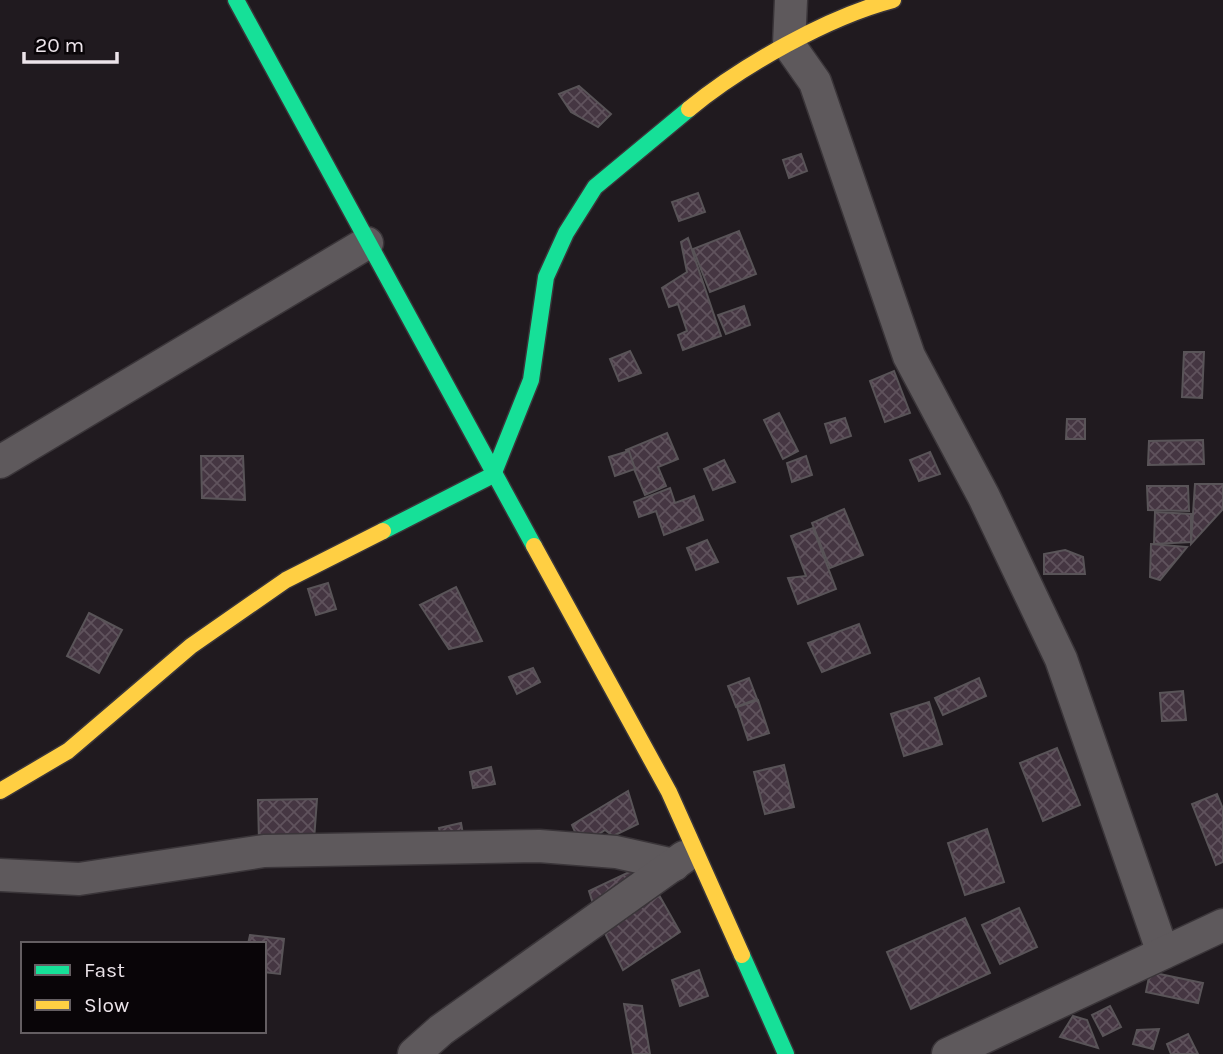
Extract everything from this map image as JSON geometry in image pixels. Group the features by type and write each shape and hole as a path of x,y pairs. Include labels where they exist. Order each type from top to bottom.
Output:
{"street":[{"path":"236,0 669,792 684,858 786,1054"},
{"path":"791,0 789,45 815,82 909,356 984,497 1061,659 1163,953"},
{"path":"0,791 68,751 191,646 286,580 494,475 531,380 546,277 566,233 595,187 725,79 870,6 893,0"},
{"path":"0,462 367,243"},
{"path":"0,875 79,879 264,851 539,846 684,858"},
{"path":"414,1054 441,1030 684,858"},
{"path":"948,1054 1223,925"}],"building":[{"path":"579,86 611,114 598,127 571,112 559,94"},
{"path":"801,154 807,171 789,178 783,160"},
{"path":"698,193 705,212 679,221 672,202"},
{"path":"739,231 756,274 710,292 693,249"},
{"path":"688,238 721,336 683,350 678,335 687,331 678,304 669,307 662,288 687,272 681,242"},
{"path":"744,306 750,325 726,334 718,315"},
{"path":"630,351 641,373 619,381 610,359"},
{"path":"1184,352 1204,352 1202,398 1182,397"},
{"path":"894,371 910,413 885,422 870,381"},
{"path":"779,413 798,451 783,459 764,420"},
{"path":"845,418 851,436 831,443 825,424"},
{"path":"1067,419 1085,419 1085,439 1066,439"},
{"path":"667,433 678,459 658,467 666,486 645,495 626,450"},
{"path":"1203,440 1204,464 1148,465 1149,441"},
{"path":"629,451 635,469 615,476 609,457"},
{"path":"930,452 940,474 919,481 910,460"},
{"path":"201,456 243,456 245,500 202,498"},
{"path":"806,456 812,475 792,482 787,463"},
{"path":"724,460 735,482 713,490 704,469"},
{"path":"1195,484 1223,484 1223,509 1191,544"},
{"path":"1147,486 1188,486 1189,511 1148,510"},
{"path":"670,488 675,503 694,496 703,520 664,535 656,511 639,517 634,502"},
{"path":"844,509 863,555 830,568 812,523"},
{"path":"1155,512 1191,514 1191,542 1154,544"},
{"path":"813,528 836,589 798,604 788,578 806,576 791,536"},
{"path":"707,540 718,562 696,570 687,548"},
{"path":"1151,544 1187,547 1160,580 1150,577"},
{"path":"1065,550 1083,557 1085,574 1044,574 1044,554"},
{"path":"328,583 336,609 316,615 308,589"},
{"path":"456,587 482,641 449,649 420,605"},
{"path":"89,613 122,630 99,673 67,656"},
{"path":"859,624 870,653 822,672 808,643"},
{"path":"533,668 540,682 517,694 509,677"},
{"path":"749,678 757,699 736,707 728,686"},
{"path":"979,678 986,696 943,715 935,698"},
{"path":"1183,691 1186,720 1162,721 1160,693"},
{"path":"758,700 769,733 748,740 737,707"},
{"path":"929,702 942,744 904,756 891,714"},
{"path":"1057,748 1080,805 1043,821 1020,763"},
{"path":"784,765 794,807 765,814 754,772"},
{"path":"491,767 495,784 473,788 470,772"},
{"path":"628,791 638,824 613,836 605,830 581,846 572,825"},
{"path":"1217,794 1223,809 1223,862 1216,865 1192,804"},
{"path":"317,799 314,840 259,842 258,800"},
{"path":"461,823 464,840 443,844 439,828"},
{"path":"987,829 1004,882 965,895 948,843"},
{"path":"640,867 598,919 589,891"},
{"path":"651,881 680,932 623,970 598,919"},
{"path":"1019,908 1037,947 1000,964 982,925"},
{"path":"965,918 990,973 911,1009 887,952"},
{"path":"250,935 284,939 280,974 266,972 266,942 248,942"},
{"path":"699,970 708,996 680,1006 672,980"},
{"path":"1150,972 1203,983 1198,1003 1146,992"},
{"path":"624,1004 642,1006 650,1054 633,1054"},
{"path":"1110,1006 1121,1027 1103,1036 1092,1015"},
{"path":"1073,1016 1087,1020 1098,1048 1060,1037"},
{"path":"1159,1029 1153,1049 1133,1044 1137,1030"},
{"path":"1188,1034 1198,1054 1171,1054 1167,1044"}],"traffic: fast":[{"path":"236,0 534,546"},
{"path":"383,531 493,475 531,380 546,277 566,233 595,187 689,109"},
{"path":"742,955 786,1054"}],"traffic: slow":[{"path":"689,109 734,76 786,45 841,18 893,0"},
{"path":"0,791 68,751 191,646 286,580 383,531"},
{"path":"534,546 669,792 742,955"}]}
